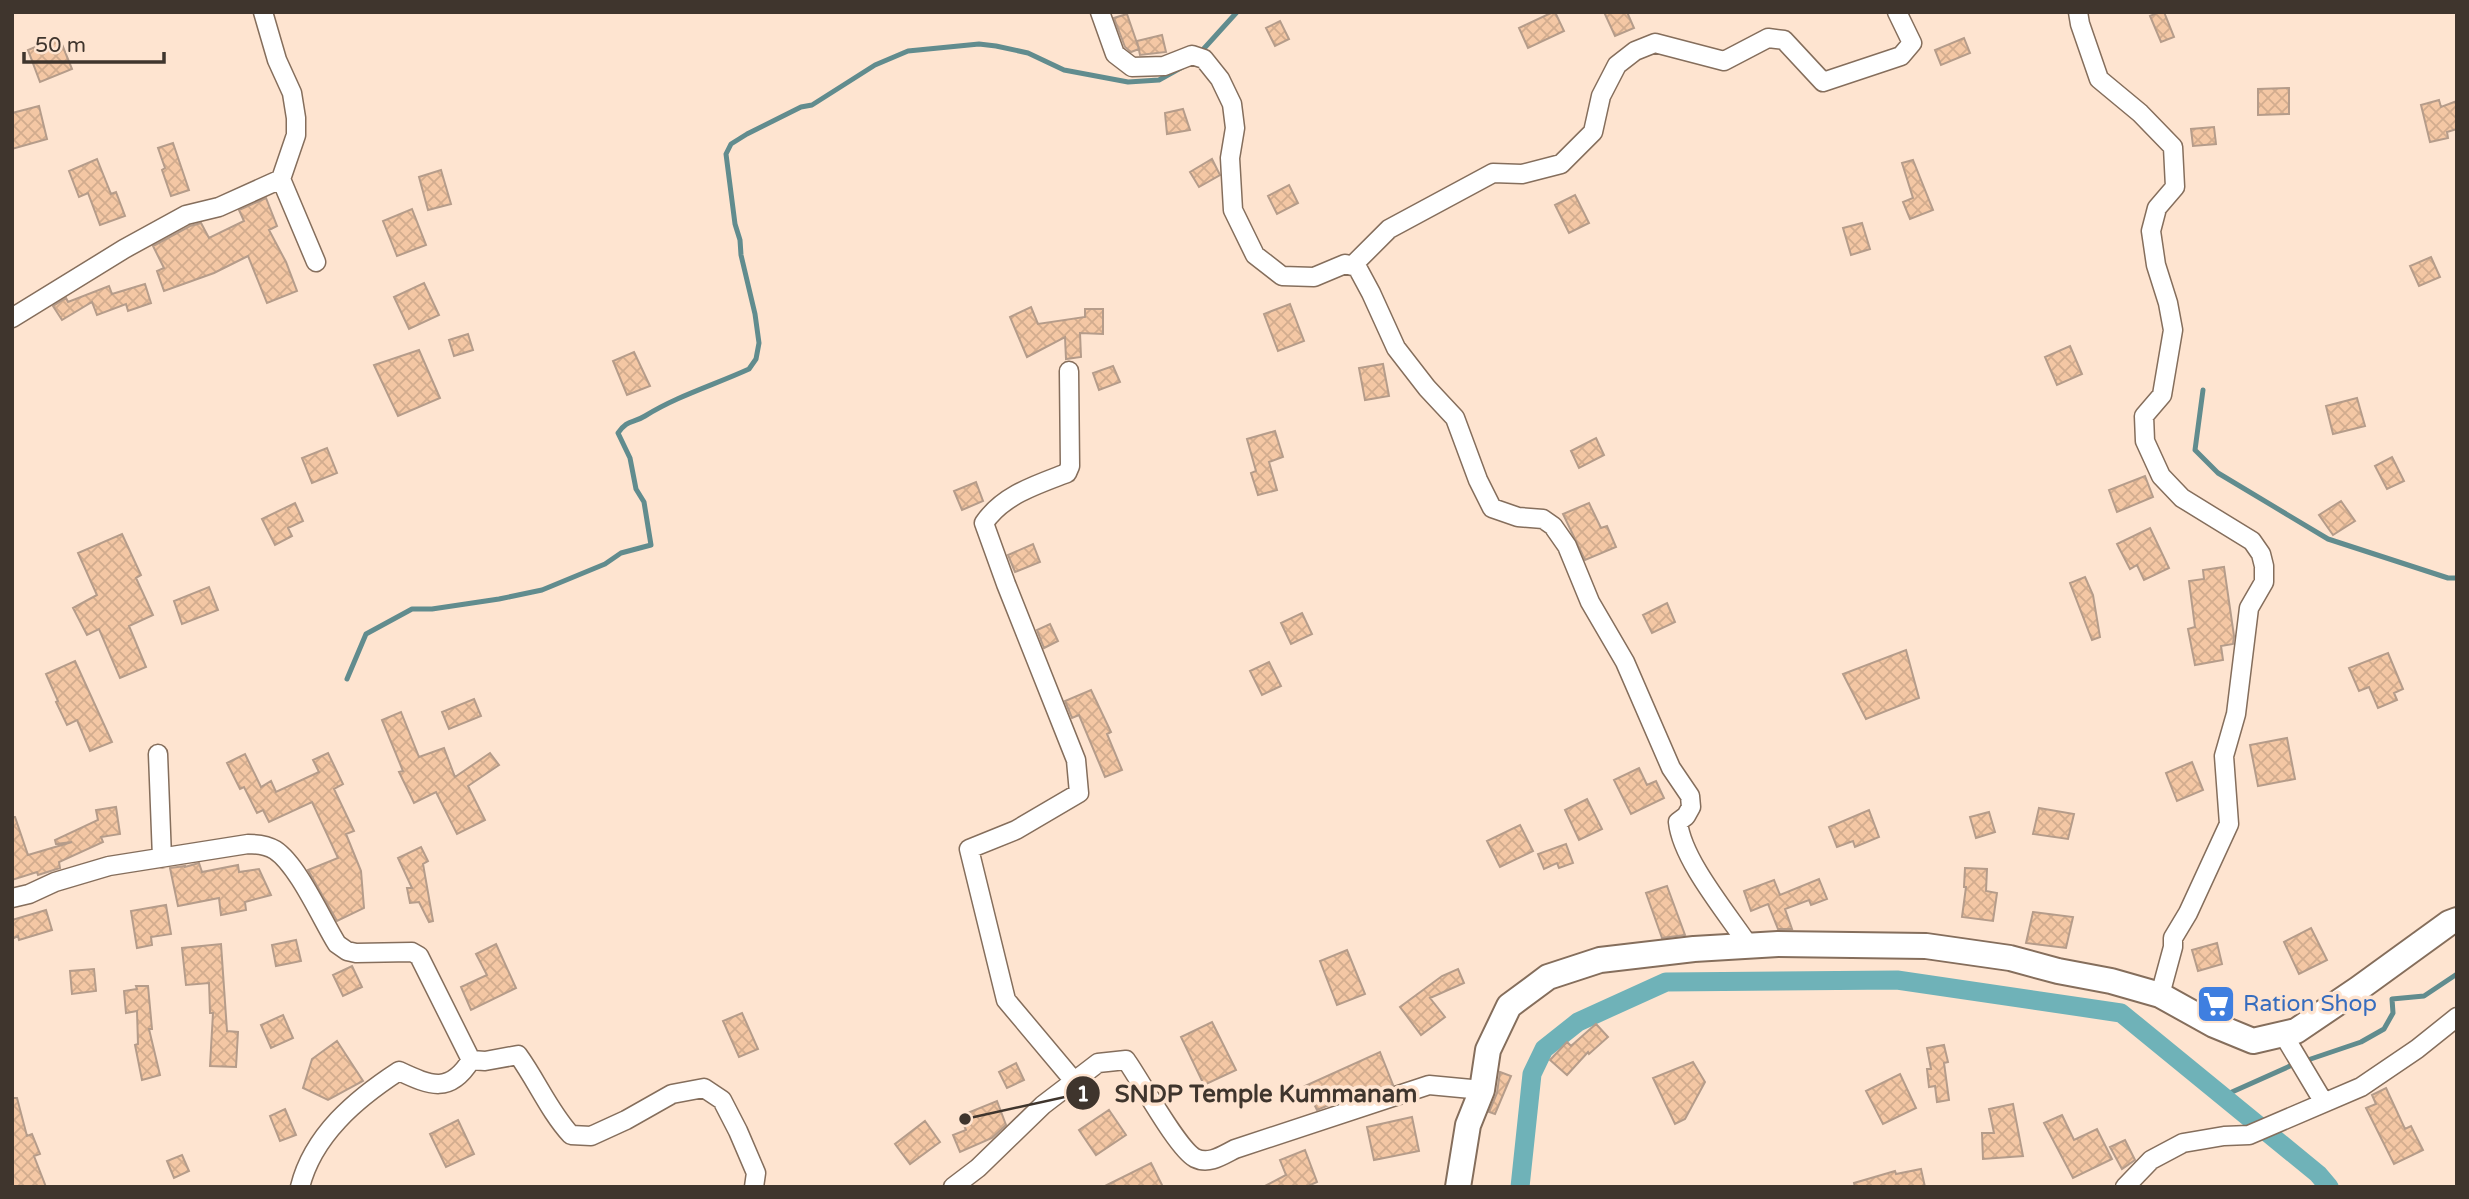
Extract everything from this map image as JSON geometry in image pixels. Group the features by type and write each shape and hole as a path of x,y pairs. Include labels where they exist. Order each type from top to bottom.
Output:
{"main road":[{"path":"1458,1187 1468,1125 1482,1090 1488,1050 1509,1006 1548,977 1601,960 1694,949 1749,946 1926,946 2010,958 2058,971 2112,981 2160,995 2214,1025 2253,1041 2296,1031 2457,920"}],"street":[{"path":"263,12 277,60 292,93 296,118 296,135 281,180 316,262"},
{"path":"1100,12 1115,54 1132,67 1164,66 1198,57 1220,79 1232,104 1235,128 1230,158 1233,210 1255,255 1282,276 1314,277 1345,264 1357,267 1396,348 1455,418 1478,480 1492,508 1518,517 1543,519 1553,526 1567,545 1590,602 1625,662 1671,768 1690,796 1691,807 1686,816 1678,822 1679,836 1705,883 1749,946"},
{"path":"1352,266 1389,229 1493,173 1522,174 1561,164 1593,132 1601,96 1617,65 1635,51 1656,43 1724,61 1768,38 1784,40 1822,82 1901,56 1912,43 1897,12"},
{"path":"2078,12 2099,79 2140,113 2173,147 2175,187 2157,208 2151,231 2156,265 2173,330 2162,395 2144,416 2145,442 2161,476 2175,491 2224,526 2252,541 2261,554 2264,566 2264,582 2249,608 2236,714 2224,756 2229,824 2188,913 2172,938 2173,947 2160,995"},
{"path":"12,318 124,249 186,215 219,207 281,180"},
{"path":"1069,371 1070,466 1066,472 1017,493 992,512 985,523 1006,584 1076,760 1079,793 1016,830 969,849 1006,1000 1074,1081"},
{"path":"158,754 162,858"},
{"path":"12,898 109,866 248,844 263,845 274,849 291,866 337,944 356,953 412,952 419,956 471,1060"},
{"path":"2125,1187 2151,1160 2183,1143 2249,1135 2323,1101 2361,1087 2417,1049 2457,1017"},
{"path":"2283,1034 2323,1101"},
{"path":"471,1060 518,1055 532,1074 557,1120 570,1135 591,1136 672,1094 704,1088 722,1100 738,1131 756,1173 754,1187"},
{"path":"300,1187 303,1173 330,1127 368,1091 399,1071 425,1084 450,1083 461,1077 471,1060"},
{"path":"953,1187 978,1168 1043,1105 1098,1063 1126,1060 1173,1134 1195,1158 1214,1161 1235,1149 1429,1085 1482,1090"}],"building":[{"path":"1553,12 1564,31 1528,48 1519,28"},
{"path":"1604,12 1627,12 1634,28 1615,36"},
{"path":"2164,12 2174,37 2161,42 2150,16"},
{"path":"1127,14 1139,49 1131,52 1125,47 1114,18"},
{"path":"1280,21 1289,39 1275,46 1266,28"},
{"path":"1162,35 1166,52 1140,55 1137,41"},
{"path":"59,37 72,69 40,82 28,50"},
{"path":"1964,38 1970,53 1941,65 1935,50"},
{"path":"2289,88 2289,114 2258,115 2258,89"},
{"path":"2439,100 2441,107 2457,101 2457,129 2447,132 2448,138 2430,142 2421,105"},
{"path":"39,106 47,139 12,149 12,113"},
{"path":"1183,109 1190,130 1167,134 1165,113"},
{"path":"2214,127 2216,144 2193,146 2191,129"},
{"path":"173,143 189,190 171,196 158,148"},
{"path":"97,159 111,194 116,192 125,216 100,225 88,193 79,197 69,171"},
{"path":"1212,159 1220,175 1199,187 1190,172"},
{"path":"1913,160 1933,210 1910,219 1903,202 1913,198 1902,163"},
{"path":"441,170 451,204 428,210 419,177"},
{"path":"1289,185 1298,203 1277,214 1268,196"},
{"path":"1575,195 1589,223 1569,233 1555,205"},
{"path":"266,198 277,226 269,230 286,262 297,291 267,303 248,256 214,273 164,291 157,271 164,268 153,246 201,223 209,238 244,221 239,210"},
{"path":"412,209 426,245 397,256 383,221"},
{"path":"1862,223 1870,249 1851,255 1843,228"},
{"path":"2431,257 2440,277 2419,286 2410,266"},
{"path":"424,283 439,315 409,329 394,297"},
{"path":"145,284 151,303 128,311 126,304 97,315 92,302 62,320 53,306 66,298 68,302 109,286 112,294"},
{"path":"1290,304 1304,341 1278,351 1264,314"},
{"path":"1031,307 1038,324 1085,317 1085,309 1103,309 1103,334 1080,333 1081,357 1066,359 1065,337 1027,357 1010,317"},
{"path":"468,334 473,350 454,356 449,340"},
{"path":"2070,346 2082,374 2057,385 2045,357"},
{"path":"419,350 440,398 398,416 374,365"},
{"path":"634,352 650,386 627,395 613,361"},
{"path":"1383,364 1389,396 1365,400 1359,368"},
{"path":"1113,366 1120,382 1099,390 1093,373"},
{"path":"2357,398 2365,426 2333,434 2326,406"},
{"path":"1275,431 1283,457 1269,462 1277,490 1258,495 1251,473 1256,471 1247,439"},
{"path":"1596,438 1604,455 1579,468 1571,451"},
{"path":"327,448 337,473 312,483 302,458"},
{"path":"2392,457 2404,481 2387,489 2375,466"},
{"path":"2145,476 2153,497 2117,512 2109,490"},
{"path":"976,482 983,501 962,510 954,491"},
{"path":"2341,501 2355,521 2333,535 2319,515"},
{"path":"295,503 303,521 288,528 292,536 275,545 262,519"},
{"path":"1589,503 1601,528 1607,526 1616,547 1585,560 1563,514"},
{"path":"2150,528 2169,568 2144,580 2137,565 2130,569 2117,544"},
{"path":"122,534 141,575 136,578 153,615 129,626 146,667 120,678 99,629 87,635 73,608 97,595 78,553"},
{"path":"1033,544 1040,562 1015,572 1008,555"},
{"path":"2224,567 2233,644 2221,646 2223,660 2195,665 2188,629 2195,627 2189,581 2204,579 2203,570"},
{"path":"2085,577 2093,595 2100,637 2092,640 2070,583"},
{"path":"209,587 218,610 182,624 174,601"},
{"path":"1667,603 1675,622 1652,633 1643,615"},
{"path":"1302,613 1312,634 1291,644 1281,623"},
{"path":"1050,624 1058,641 1044,648 1037,630"},
{"path":"1906,650 1919,698 1866,719 1843,674"},
{"path":"2388,653 2403,689 2394,693 2397,700 2378,708 2369,687 2359,691 2349,668"},
{"path":"75,661 112,742 90,751 77,720 67,725 46,674"},
{"path":"1269,662 1281,686 1262,695 1250,671"},
{"path":"1091,690 1111,732 1107,734 1122,770 1105,777 1079,715 1072,718 1065,701"},
{"path":"474,699 481,716 449,729 442,712"},
{"path":"401,712 419,757 444,748 455,777 490,753 499,765 468,786 485,820 457,834 436,792 414,803 399,772 403,771 382,720"},
{"path":"2287,738 2295,779 2258,786 2250,745"},
{"path":"328,753 343,784 334,789 354,831 346,834 361,871 364,908 337,921 308,870 338,858 312,802 269,822 263,810 257,813 244,787 240,789 227,763 245,754 261,787 271,781 276,792 319,772 313,760"},
{"path":"2192,762 2203,790 2177,801 2166,773"},
{"path":"1639,768 1647,785 1656,781 1664,798 1631,814 1614,780"},
{"path":"1587,799 1602,829 1579,840 1565,810"},
{"path":"116,807 120,834 101,837 103,842 59,862 60,868 12,880 12,817 15,817 28,855 72,842 56,844 55,840 98,820 96,810"},
{"path":"2039,808 2074,814 2068,839 2033,834"},
{"path":"1869,810 1879,837 1855,847 1853,841 1837,847 1829,827"},
{"path":"1989,812 1995,832 1976,838 1970,817"},
{"path":"1520,825 1533,851 1500,867 1487,841"},
{"path":"1566,844 1573,863 1559,868 1557,863 1544,869 1538,854"},
{"path":"421,847 428,861 423,864 433,921 429,922 419,902 410,903 407,888 412,888 398,858"},
{"path":"199,863 202,872 238,865 239,872 259,869 271,895 245,902 246,910 221,915 219,898 178,906 170,868"},
{"path":"1965,868 1987,869 1986,891 1997,893 1993,921 1962,917 1966,887"},
{"path":"1819,879 1827,899 1811,905 1809,900 1785,909 1792,929 1778,929 1768,904 1751,911 1744,891 1774,880 1780,895"},
{"path":"1667,886 1685,935 1662,938 1646,893"},
{"path":"166,905 171,934 151,937 152,945 137,948 131,911"},
{"path":"46,910 52,930 19,940 18,936 12,939 12,920"},
{"path":"2033,912 2073,917 2066,948 2026,943"},
{"path":"2311,928 2327,960 2299,974 2284,942"},
{"path":"296,940 301,961 276,966 272,945"},
{"path":"2217,943 2222,964 2198,971 2192,950"},
{"path":"221,944 227,1031 238,1032 236,1067 210,1066 213,1013 210,1013 209,983 186,985 182,948"},
{"path":"496,944 516,988 471,1010 461,987 487,975 476,954"},
{"path":"1347,950 1365,994 1337,1005 1320,961"},
{"path":"352,966 362,987 343,996 333,975"},
{"path":"94,969 96,991 72,994 70,971"},
{"path":"1458,969 1464,983 1430,998 1445,1017 1421,1035 1400,1007 1442,976"},
{"path":"136,986 148,986 152,1029 149,1029 160,1075 142,1080 135,1045 138,1044 137,1011 126,1013 124,991 137,989"},
{"path":"742,1013 758,1049 739,1057 723,1021"},
{"path":"283,1015 293,1038 271,1048 261,1025"},
{"path":"1212,1022 1236,1070 1204,1085 1181,1037"},
{"path":"1596,1024 1608,1037 1589,1054 1588,1052 1567,1075 1550,1060 1567,1042 1571,1046"},
{"path":"337,1041 363,1081 328,1100 303,1088 312,1059"},
{"path":"1944,1045 1948,1062 1944,1063 1949,1100 1937,1102 1935,1086 1929,1087 1927,1069 1931,1069 1927,1048"},
{"path":"1380,1052 1393,1085 1372,1092 1370,1088 1317,1110 1305,1086"},
{"path":"1693,1062 1705,1082 1685,1119 1675,1124 1653,1078"},
{"path":"1016,1063 1024,1080 1007,1088 999,1072"},
{"path":"1500,1072 1511,1076 1495,1114 1489,1112 1497,1093"},
{"path":"1900,1074 1916,1108 1883,1124 1866,1091"},
{"path":"2386,1088 2405,1129 2411,1126 2423,1150 2394,1164 2366,1108 2376,1104 2372,1095"},
{"path":"12,1098 17,1098 27,1136 32,1134 40,1154 34,1156 46,1187 12,1187"},
{"path":"997,1101 1006,1125 992,1138 960,1152 953,1135 966,1130 960,1116"},
{"path":"2013,1104 2023,1156 1983,1159 1982,1133 1994,1133 1989,1109"},
{"path":"285,1109 296,1135 280,1141 270,1116"},
{"path":"1109,1110 1126,1135 1096,1155 1079,1130"},
{"path":"2062,1115 2074,1140 2097,1129 2112,1159 2073,1178 2044,1123"},
{"path":"1412,1117 1419,1151 1374,1160 1367,1127"},
{"path":"458,1120 474,1154 446,1167 430,1134"},
{"path":"925,1121 940,1142 910,1164 895,1144"},
{"path":"2125,1140 2135,1160 2122,1169 2110,1147"},
{"path":"1305,1150 1317,1182 1306,1187 1263,1187 1286,1175 1280,1160"},
{"path":"182,1155 189,1171 174,1178 167,1161"},
{"path":"1151,1163 1163,1187 1103,1187"},
{"path":"1921,1169 1925,1187 1855,1187 1854,1183 1895,1171 1896,1174"}],"waterway":[{"path":"1199,54 1237,12"},
{"path":"347,679 366,634 412,609 432,609 542,590 605,564 621,553 651,545 644,502 636,489 630,458 618,433 628,424 670,402 749,369 756,359 759,343 755,314 735,224 726,154 731,144 801,107 812,105 875,65 908,51 979,44 996,46 1028,53 1064,70 1128,82 1159,80 1186,65"},
{"path":"2203,390 2195,450 2218,473 2328,539 2448,578 2457,578"},
{"path":"2223,1096 2290,1066 2361,1042 2384,1029 2393,1013 2392,999 2424,996 2457,974"},
{"path":"1520,1187 1532,1074 1544,1049 1578,1022 1666,982 1897,980 2121,1013 2318,1174 2329,1187"}],"place":[{"name":"Ration Shop","path":"2216,1004"},
{"name":"SNDP Temple Kummanam","path":"965,1119"}]}
